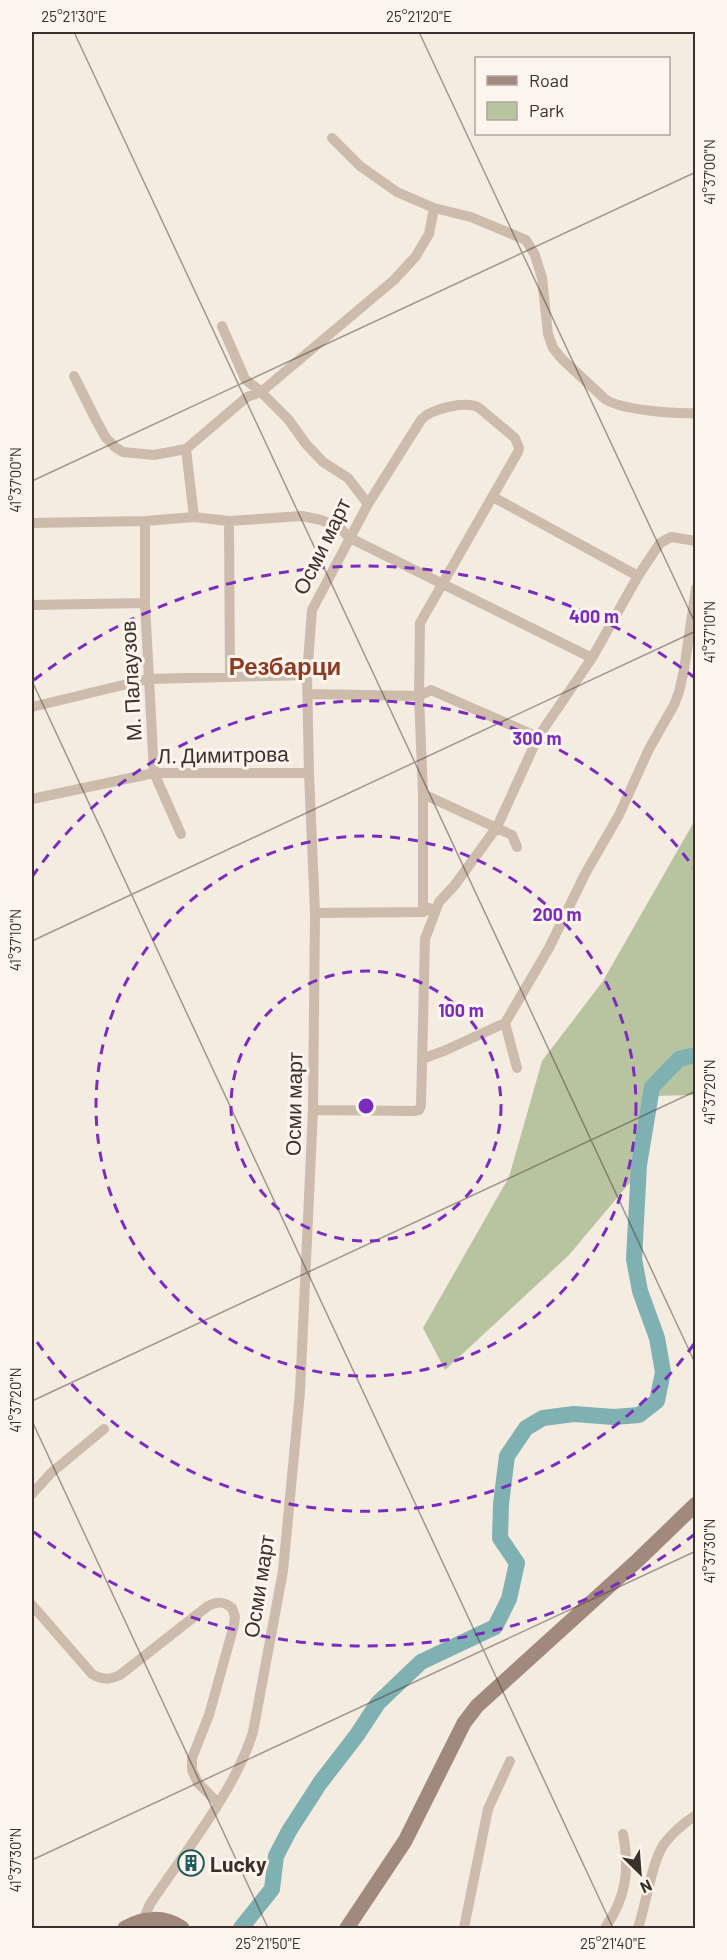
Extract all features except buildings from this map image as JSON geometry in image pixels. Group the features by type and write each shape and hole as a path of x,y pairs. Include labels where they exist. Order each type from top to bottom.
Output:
{"street":[{"path":"332,138 360,166 397,192 434,208 471,217 516,235 530,244 542,278 548,334 553,348 610,403 624,407 696,413"},
{"path":"74,376 106,438 115,447 123,452 154,456 186,449 248,397 261,392 394,280 416,256 429,234 434,208"},
{"name":"Осми март","path":"143,1920 150,1904 218,1803 241,1764 253,1732 283,1571 300,1392 314,1110 315,913 307,675 312,610 368,504 348,478 323,462 306,444 288,419 245,379 222,326"},
{"path":"368,504 424,416 438,410 466,404 478,407 518,443 519,452 420,623 423,912"},
{"path":"186,449 194,517"},
{"path":"493,497 638,576"},
{"path":"32,523 145,521 194,517 229,521 302,516 321,520 339,528 350,538 441,585 591,658"},
{"name":"М. Палаузов","path":"145,521 145,603 154,773 181,834"},
{"path":"229,521 230,677"},
{"path":"315,913 423,912 439,902 467,869 497,827 538,737 591,658 638,576 660,543 671,537 696,541"},
{"path":"422,1059 506,1023 549,948 585,874 619,815 649,749 674,705 684,670 696,588"},
{"path":"32,605 145,603"},
{"path":"32,706 148,679 307,675"},
{"path":"308,694 419,696 431,690 538,737"},
{"name":"Л. Димитрова","path":"32,799 154,773 309,773"},
{"path":"423,794 512,835 517,847"},
{"path":"314,1110 419,1110 421,1106 425,939 439,902"},
{"path":"506,1023 517,1068"},
{"path":"32,1494 51,1473 104,1429"},
{"path":"347,1929 405,1842 464,1723 477,1706 638,1560 696,1504"},
{"path":"32,1605 92,1674 99,1679 120,1675 208,1606 222,1602 232,1608 235,1617 234,1625 209,1715 192,1758 192,1770 198,1783 218,1803"},
{"path":"464,1929 488,1809 510,1761"},
{"path":"638,1929 657,1857 664,1844 674,1833 696,1815"},
{"path":"605,1929 612,1919 626,1881 628,1856 623,1834"},
{"path":"126,1929 143,1920 170,1922 182,1929"}],"green space":[{"path":"695,820 695,1095 650,1096 632,1180 569,1255 445,1370 423,1328 509,1177 542,1061 603,981"}],"waterway":[{"path":"241,1928 272,1889 276,1856 289,1831 320,1783 378,1703 421,1662 495,1627 509,1599 517,1563 500,1538 501,1504 507,1456 526,1428 543,1418 574,1414 614,1417 639,1415 657,1401 663,1372 657,1338 640,1291 634,1259 639,1165 652,1087 679,1059 696,1055"}],"place":[{"name":"Lucky","path":"191,1863"}],"district":[{"name":"Резбарци","path":"285,665"}]}
